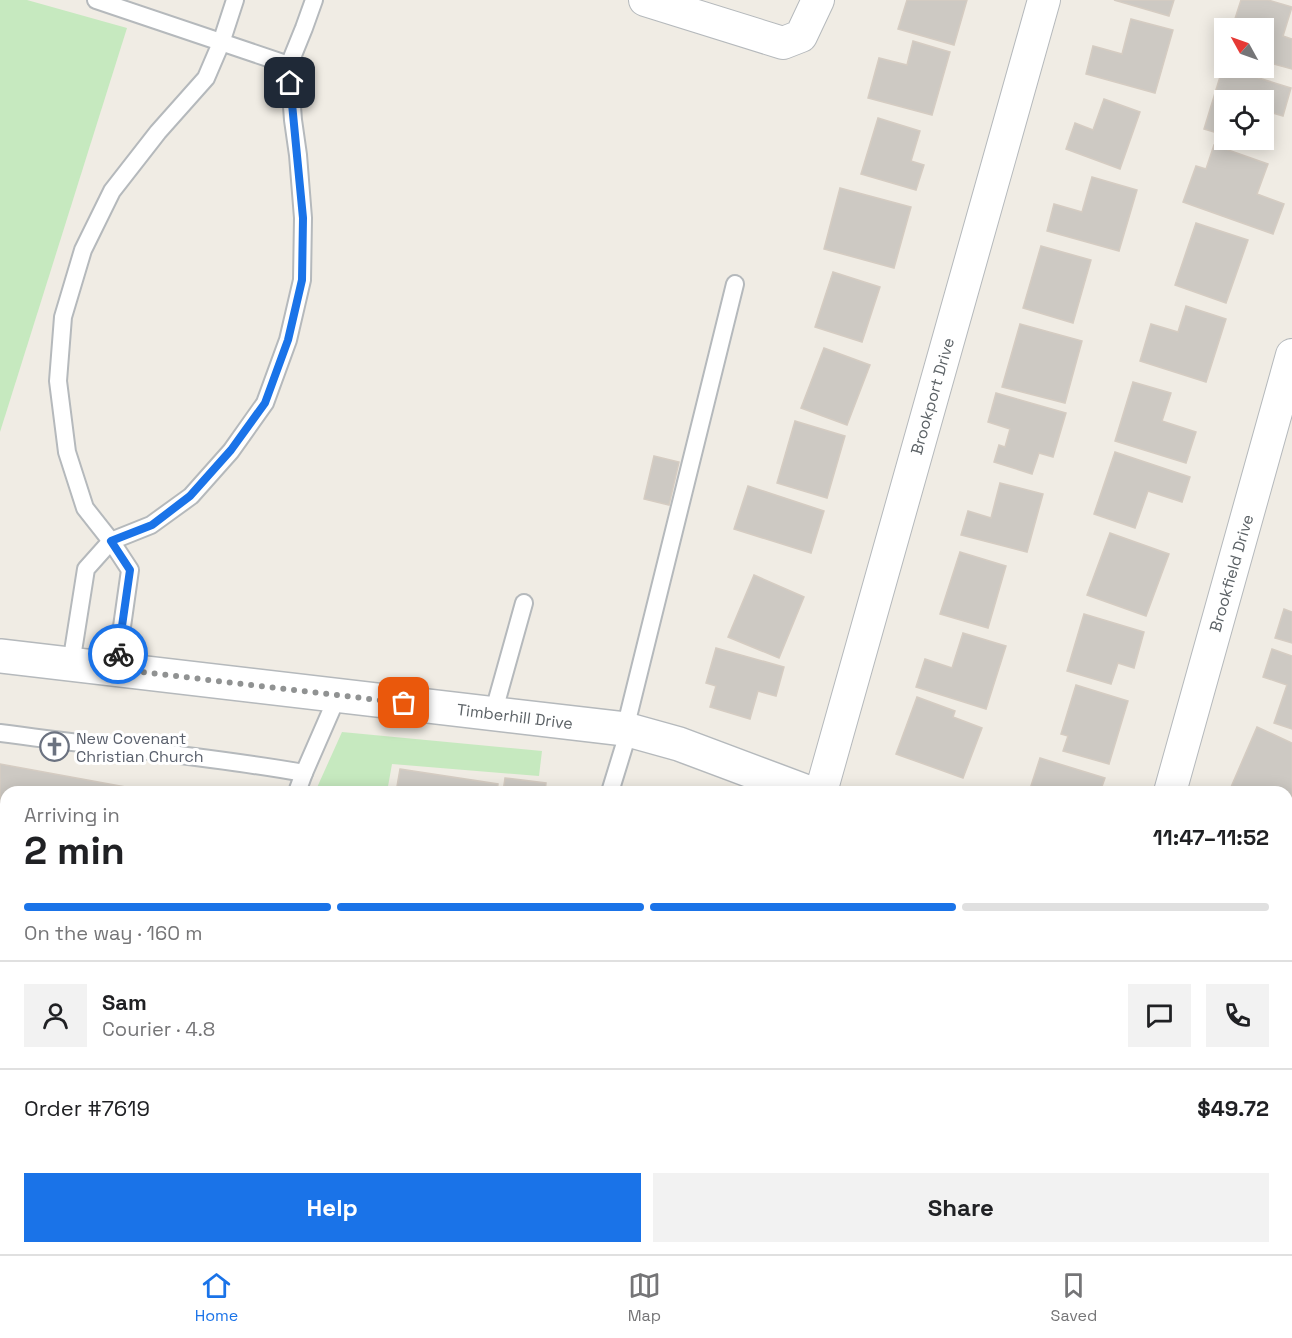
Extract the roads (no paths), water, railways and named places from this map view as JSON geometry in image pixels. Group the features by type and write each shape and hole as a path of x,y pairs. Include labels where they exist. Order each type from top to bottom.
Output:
{"street":[{"path":"645,0 783,43 801,36 818,0"},
{"name":"Brookport Drive","path":"823,786 1044,0"},
{"name":"Brookfield Drive","path":"1172,786 1292,355"},
{"name":"Timberhill Drive","path":"0,656 627,730 679,744 791,786"}],"lane":[{"path":"96,0 289,65"},
{"path":"116,669 130,570 85,508 67,452 58,381 63,317 83,250 112,191 158,132 206,78 221,43 235,0"},
{"path":"72,664 86,569 111,541 152,525 190,496 231,450 265,403 288,340 302,280 303,218 289,65 314,0"},
{"path":"612,786 735,284"},
{"path":"492,714 524,603"},
{"path":"299,786 338,695"},
{"path":"0,733 249,763 304,773"}],"place":[{"name":"New Covenant Christian Church","path":"55,747"}]}
